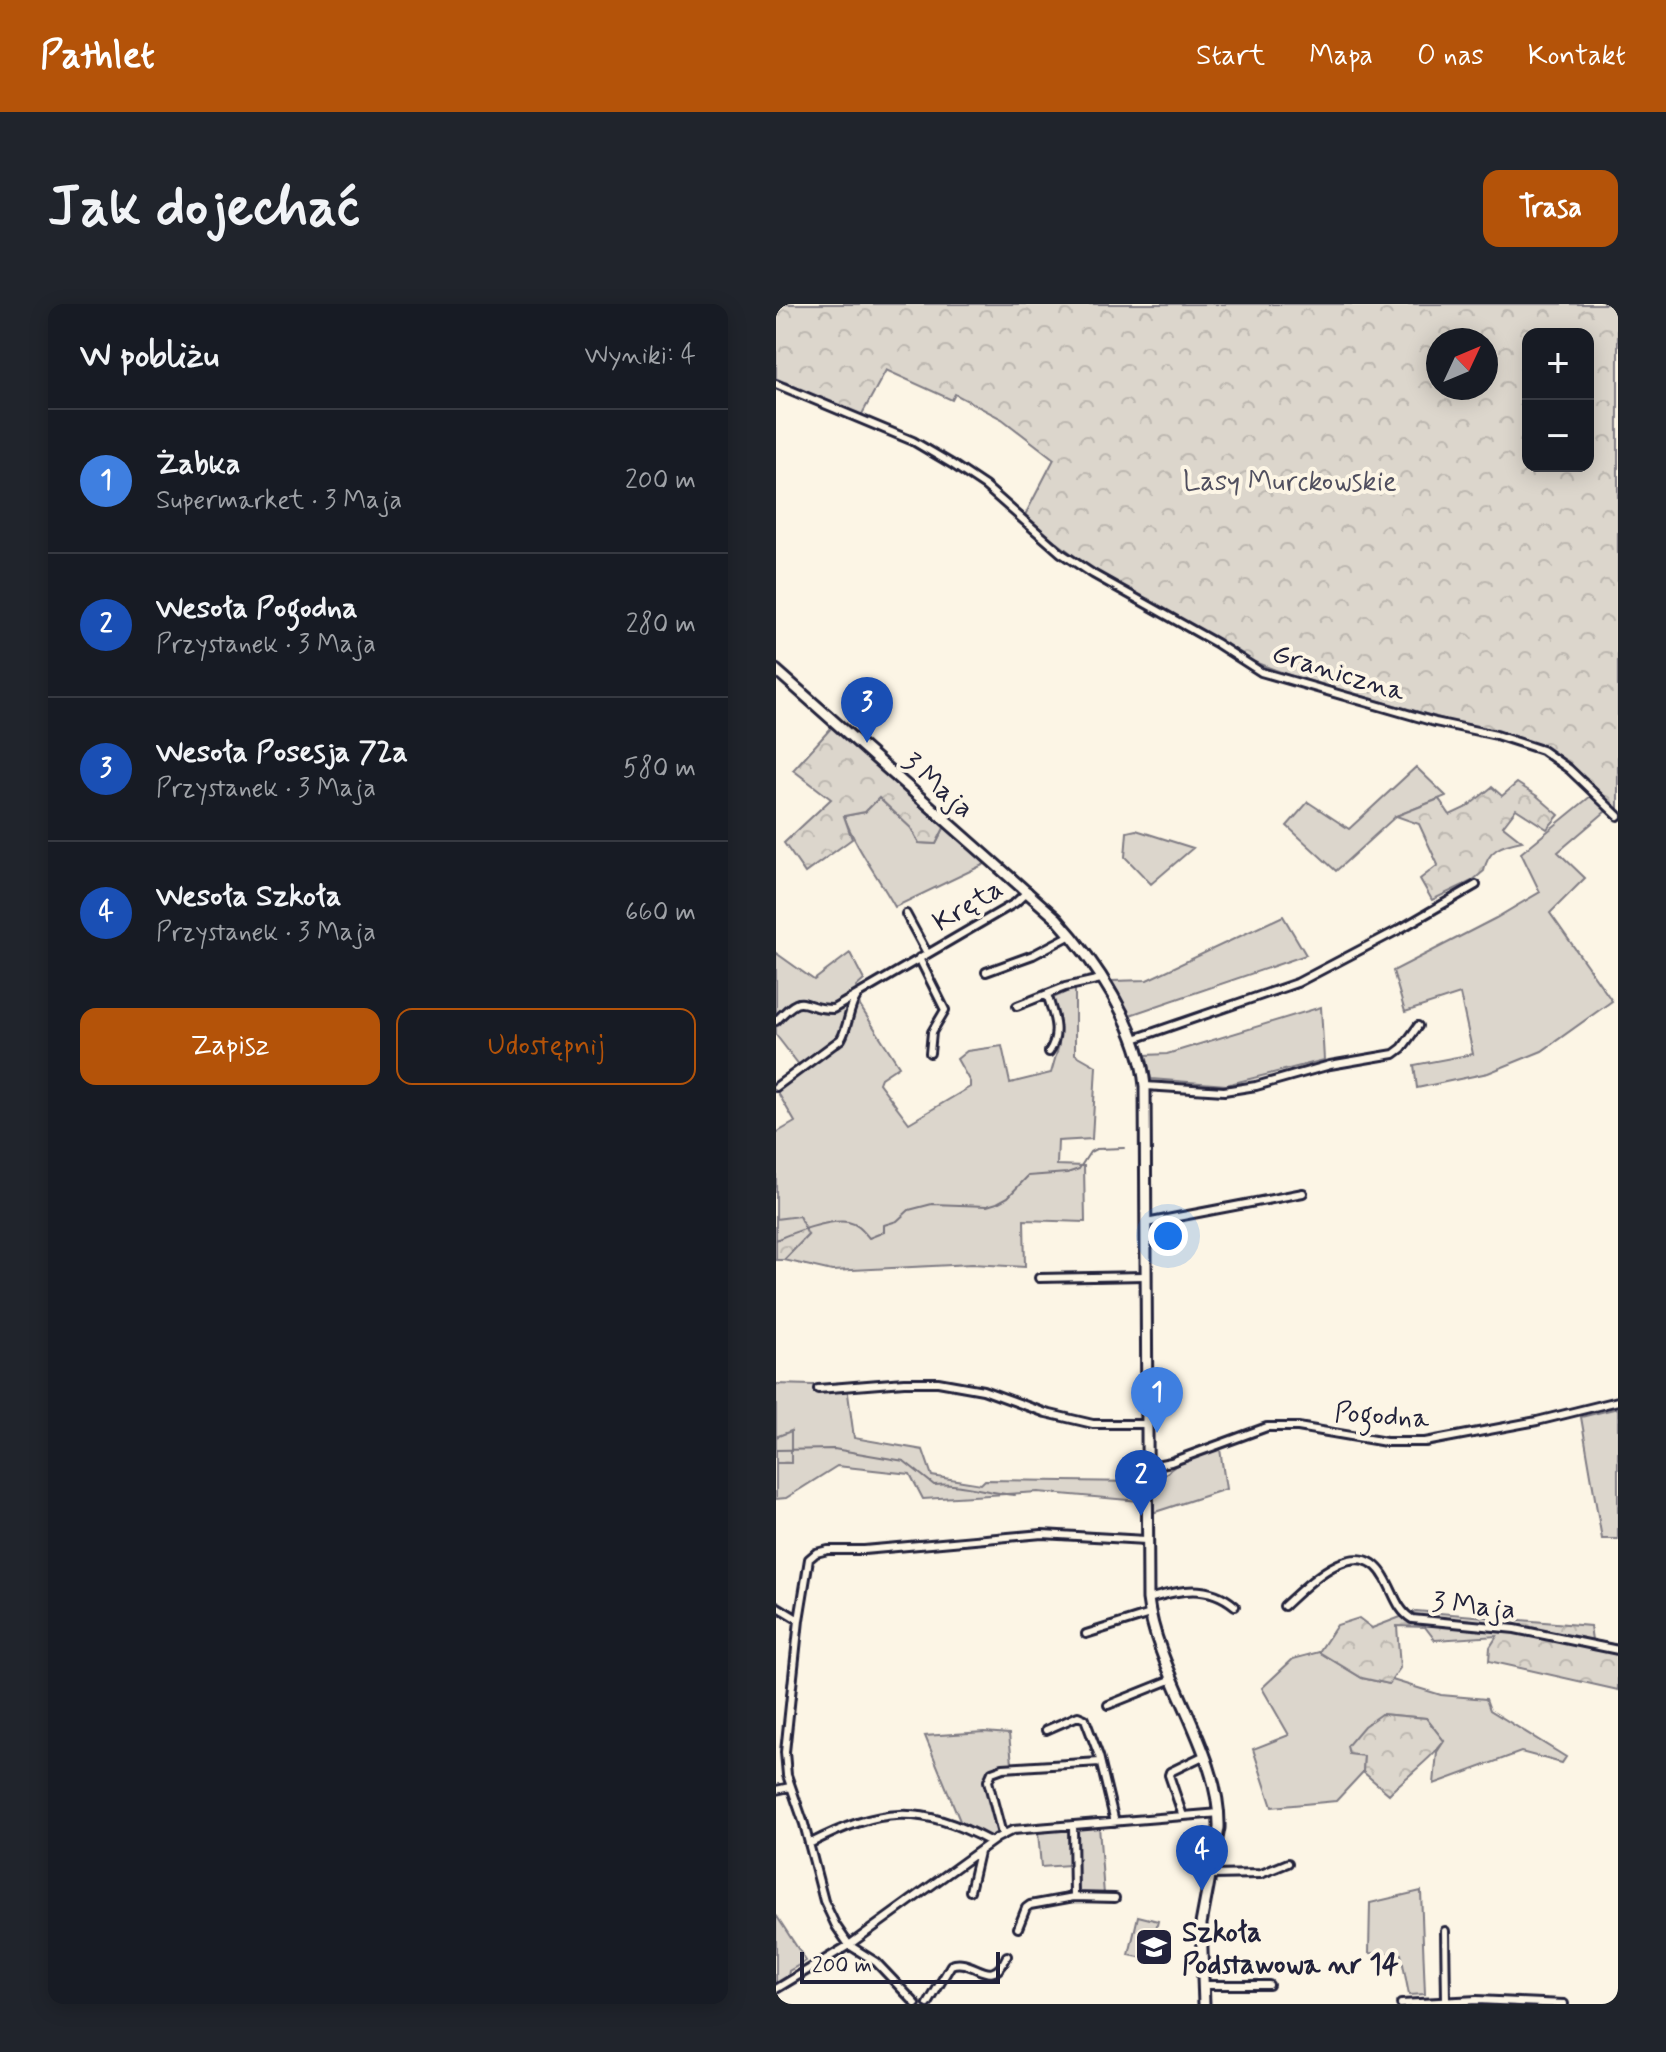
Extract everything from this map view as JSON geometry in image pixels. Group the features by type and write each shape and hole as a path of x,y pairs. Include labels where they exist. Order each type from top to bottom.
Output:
{"street":[{"name":"Graniczna","path":"776,384 913,441 952,464 985,486 1053,546 1093,574 1261,672 1542,750 1569,769 1618,816"},
{"name":"3 Maja","path":"776,670 1028,891 1071,935 1101,979 1134,1039 1145,1086 1148,1599 1150,1614 1217,1794 1220,1813 1201,1924 1204,2004"},
{"path":"1134,1039 1297,983 1476,885"},
{"name":"Kręta","path":"776,1021 795,1003 804,1002 828,1009 857,996 1015,903 1028,891"},
{"name":"Kręta","path":"906,914 927,953"},
{"path":"986,972 1033,955 1071,935"},
{"name":"Kręta","path":"919,958 945,1010 932,1032 930,1053"},
{"path":"1017,1006 1101,979"},
{"path":"1047,994 1057,1035 1049,1052"},
{"path":"776,1087 841,1039 851,1004 857,996"},
{"path":"1145,1086 1224,1091 1256,1086 1330,1065 1394,1054 1418,1026"},
{"path":"1145,1223 1303,1193"},
{"path":"1039,1278 1145,1276"},
{"path":"818,1389 938,1382 983,1390 1046,1413 1093,1424 1146,1424"},
{"name":"Pogodna","path":"1146,1467 1171,1462 1267,1427 1298,1427 1386,1442 1425,1442 1537,1421 1618,1401"},
{"path":"916,2004 876,1962 849,1945 824,1901 790,1787 785,1752 806,1565 816,1553 1042,1534 1146,1540"},
{"name":"3 Maja","path":"1284,1606 1323,1571 1348,1560 1360,1559 1380,1570 1403,1613 1412,1619 1515,1629 1618,1650"},
{"path":"1148,1599 1175,1591 1206,1590 1235,1606"},
{"path":"776,1606 799,1620"},
{"path":"1086,1634 1150,1614"},
{"path":"1108,1705 1173,1679"},
{"path":"1046,1730 1082,1716 1100,1762 1115,1822"},
{"path":"1183,1816 1170,1772 1203,1756"},
{"path":"997,1838 988,1781 992,1772 1003,1768 1100,1762"},
{"path":"776,1790 790,1787"},
{"path":"809,1844 867,1818 903,1813 943,1821 997,1838"},
{"path":"776,1989 849,1945 997,1838 1013,1830 1220,1813"},
{"path":"1073,1825 1074,1897"},
{"path":"970,1891 980,1850"},
{"path":"1211,1875 1261,1874 1288,1863"},
{"path":"1018,1928 1030,1905 1074,1897 1115,1898"},
{"path":"1445,1931 1446,2000"},
{"path":"928,2004 951,1965 960,1962 993,1973 1002,1968 1007,1956"},
{"path":"1203,1985 1269,1985"},
{"path":"1401,2004 1446,2000 1564,2004"}],"green space":[{"name":"Lasy Murckowskie","path":"776,304 1618,304 1618,812 1583,778 1541,747 1502,733 1289,675 1249,660 1085,564 1024,517 1054,459 1002,419 955,394 952,400 886,370 861,416 776,380"},
{"path":"832,727 945,826 936,844 919,843 911,828 879,798 865,812 844,816 852,839 805,873 784,843 831,799 793,770"},
{"path":"1416,767 1446,796 1396,816 1336,871 1287,826 1308,802 1349,829"},
{"path":"1517,783 1559,815 1547,829 1516,809 1503,826 1522,841 1497,849 1484,871 1472,881 1432,900 1420,879 1438,865 1419,824 1396,816 1439,799 1450,815 1467,807 1492,787 1502,796"},
{"path":"1597,791 1612,806 1558,852 1585,878 1550,913 1612,1001 1542,1051 1488,1073 1417,1088 1414,1065 1473,1054 1460,994 1405,1012 1393,971 1540,892 1521,853"},
{"path":"879,798 911,828 919,843 936,844 945,826 989,862 895,907 844,816 865,812"},
{"path":"1136,830 1193,848 1151,884 1125,857 1127,832"},
{"path":"1283,916 1306,955 1130,1015 1112,981 1147,980"},
{"path":"776,953 814,980 850,953 864,980 856,987 860,1006 899,1066 881,1078 879,1083 909,1123 970,1087 957,1059 967,1051 1002,1046 1010,1083 1051,1073 1059,1045 1053,998 1075,988 1075,1054 1096,1066 1092,1139 1058,1141 1057,1165 1084,1166 1085,1222 1024,1220 1025,1267 972,1264 832,1271 784,1260 808,1235 776,1220 776,1133 795,1122 777,1091 803,1070 776,1035"},
{"path":"1321,1007 1324,1060 1226,1085 1151,1079 1146,1055 1167,1054"},
{"path":"799,1216 808,1235 784,1260 776,1260 776,1219"},
{"path":"776,1384 847,1386 854,1438 923,1450 932,1476 981,1484 985,1480 1140,1482 1139,1501 1038,1492 923,1499 910,1474 837,1466 786,1498 776,1499 776,1463 791,1463 791,1432 776,1437"},
{"path":"1618,1408 1618,1539 1602,1539 1581,1417"},
{"path":"791,1431 791,1463 776,1463 776,1437"},
{"path":"1220,1449 1226,1489 1152,1513 1158,1485 1172,1468"},
{"path":"1416,1611 1590,1626 1592,1640 1618,1645 1618,1690 1489,1661 1490,1647 1497,1636 1435,1640 1425,1627 1397,1626 1400,1668 1389,1684 1362,1678 1319,1652 1337,1625 1359,1618 1372,1628"},
{"path":"1319,1652 1362,1678 1389,1684 1392,1680 1441,1695 1486,1699 1490,1710 1566,1757 1562,1763 1521,1752 1434,1784 1437,1752 1444,1741 1426,1718 1381,1714 1364,1756 1363,1772 1336,1801 1272,1807 1253,1749 1289,1735 1262,1688 1293,1659"},
{"path":"1381,1714 1426,1718 1444,1741 1389,1794 1363,1772 1364,1756 1349,1754 1347,1746 1364,1726"},
{"path":"984,1732 1009,1734 1012,1763 993,1768 984,1780 999,1832 990,1838 960,1821 925,1736"},
{"path":"1099,1826 1104,1895 1074,1901 1069,1865 1041,1867 1038,1832"},
{"path":"1421,1891 1425,1994 1409,1995 1401,1954 1369,1953 1370,1903"},
{"path":"776,1915 806,1961 789,1971 788,1977 776,1985"},
{"path":"1138,1916 1158,1921 1149,1959 1129,1955"}],"waterway":[{"path":"776,1240 832,1222 855,1224 869,1238 884,1232 884,1225 897,1221 909,1210 932,1204 987,1206 1008,1197 1028,1176 1067,1173 1079,1169 1090,1152 1096,1149 1124,1148"},
{"path":"776,1450 834,1449 904,1461 934,1485 1015,1495"}],"place":[{"name":"Wesoła Posesja 72a","path":"867,743"},
{"name":"Żabka","path":"1157,1433"},
{"name":"Wesoła Pogodna","path":"1141,1516"},
{"name":"Wesoła Szkoła","path":"1202,1891"},
{"name":"Szkoła Podstawowa nr 14","path":"1154,1947"}]}
